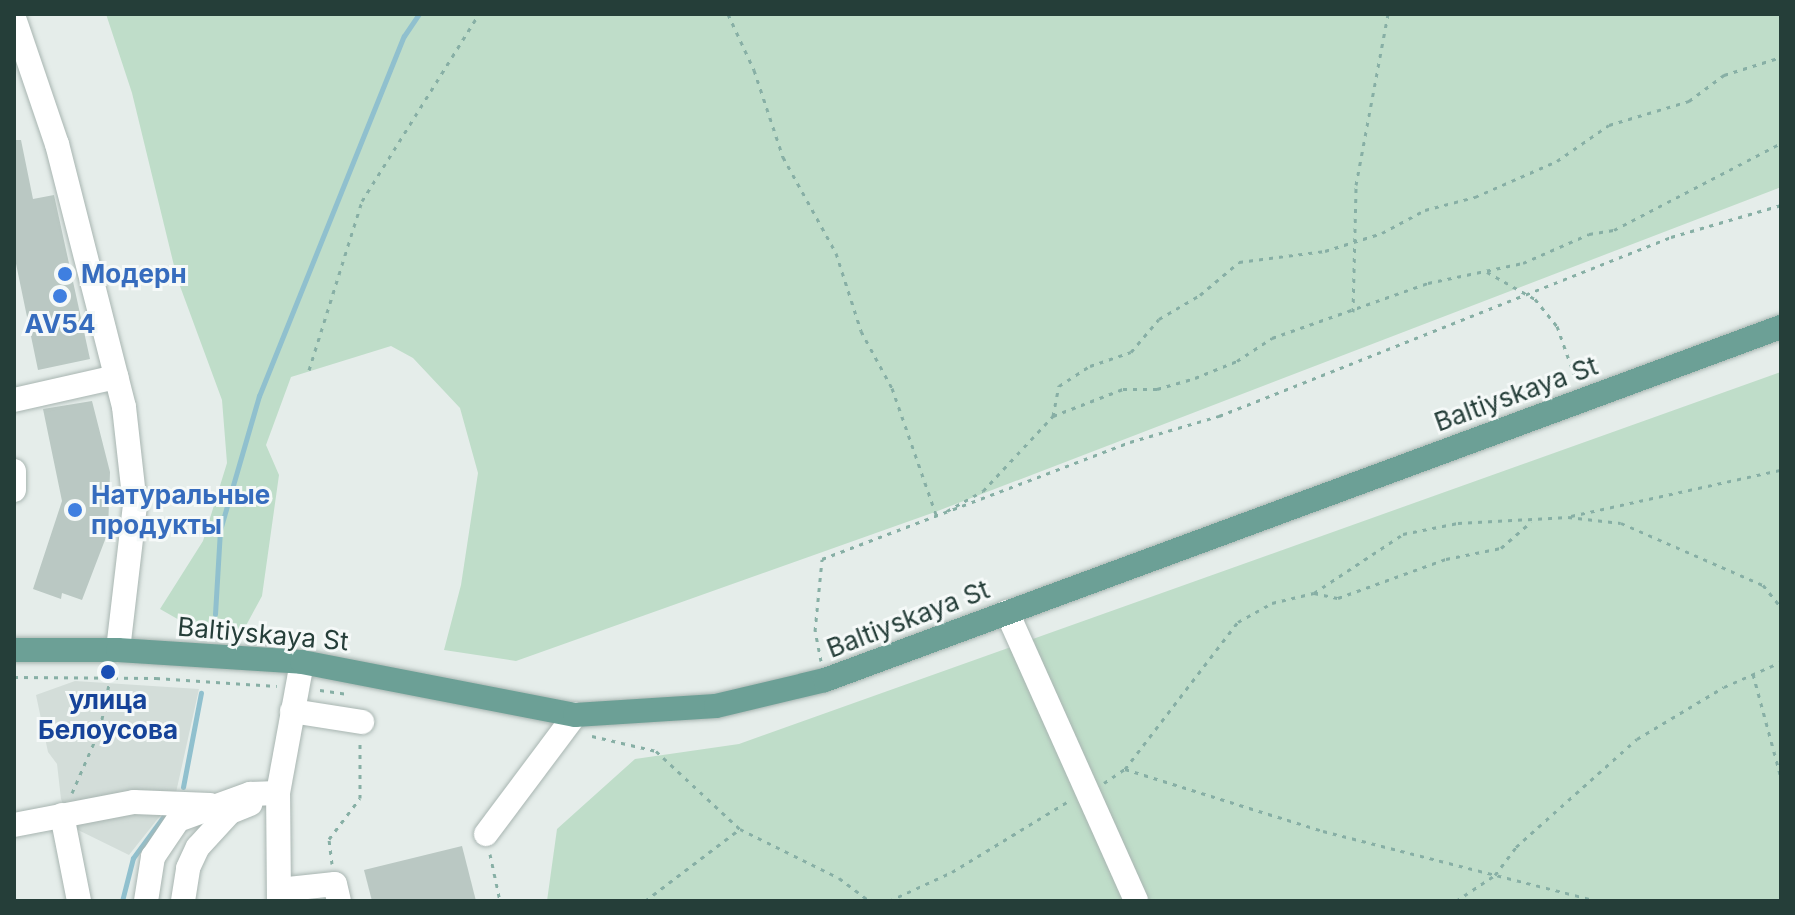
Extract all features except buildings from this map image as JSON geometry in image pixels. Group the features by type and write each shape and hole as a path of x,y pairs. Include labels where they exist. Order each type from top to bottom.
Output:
{"main road":[{"name":"Baltiyskaya St","path":"14,650 118,650 302,662 569,724 716,706 825,680 1781,327"}],"street":[{"path":"14,18 57,144 116,377 135,505 118,650"},
{"path":"14,400 116,377"},
{"path":"14,471 14,490"},
{"path":"1007,612 1136,901"},
{"path":"302,662 278,793 279,896 337,892"},
{"path":"292,711 362,722"},
{"path":"486,834 569,724"},
{"path":"14,825 134,802 210,805 278,793"},
{"path":"183,901 188,868 211,828 230,812 278,793"},
{"path":"146,901 153,857 164,836 178,820 210,805"},
{"path":"62,815 79,901"}],"path":[{"path":"309,370 362,201 479,14"},
{"path":"728,14 754,70 783,157 836,253 861,331 892,388 937,517"},
{"path":"1353,312 1354,242 1366,109 1388,14"},
{"path":"1053,416 1059,386 1090,366 1131,352 1159,319 1200,295 1239,262 1354,242 1425,210 1475,197 1557,161 1609,125 1689,101 1724,75 1781,57"},
{"path":"937,517 983,491 1053,416 1123,389 1157,389 1195,378 1237,361 1272,338 1353,312 1428,283 1523,263 1589,234 1614,230 1781,143"},
{"path":"825,680 815,631 822,559 871,536 937,517 1130,442 1219,416 1671,237 1781,205"},
{"path":"1487,272 1528,294 1557,326 1576,382"},
{"path":"889,901 952,872 1052,808 1087,794 1125,769 1238,622 1272,603 1314,593 1403,534 1458,523 1531,522 1568,517 1781,470"},
{"path":"1568,517 1621,523 1665,540 1763,585 1781,607"},
{"path":"1314,593 1338,598 1446,559 1501,548 1531,522"},
{"path":"1456,901 1495,875 1516,847 1637,739 1753,674 1781,662"},
{"path":"1753,674 1781,778"},
{"path":"62,815 100,729 110,678"},
{"path":"337,892 329,839 360,798 362,722"},
{"path":"569,724 656,751 740,829 839,878 869,901"},
{"path":"1125,769 1323,831 1597,901"},
{"path":"645,901 740,829"},
{"path":"486,834 500,901"}],"shaded area":[{"path":"75,681 199,689 175,797 129,855 72,827 61,799 57,764 48,752 36,695"}],"green space":[{"path":"106,14 1781,14 1781,187 935,512 516,661 444,650 461,585 478,473 460,408 413,358 391,346 291,377 266,445 279,475 262,596 242,633 209,637 160,609 203,541 227,463 222,400 177,278 132,93"},
{"path":"1781,372 1781,901 547,901 557,829 635,759 739,744"}],"waterway":[{"path":"215,614 220,530 259,396 404,36 419,14"},
{"path":"183,787 201,693"},
{"path":"122,901 133,858 166,813"}],"place":[{"name":"Модерн","path":"65,274"},
{"name":"AV54","path":"60,296"},
{"name":"Натуральные продукты","path":"75,510"},
{"name":"улица Белоусова","path":"108,672"}]}
